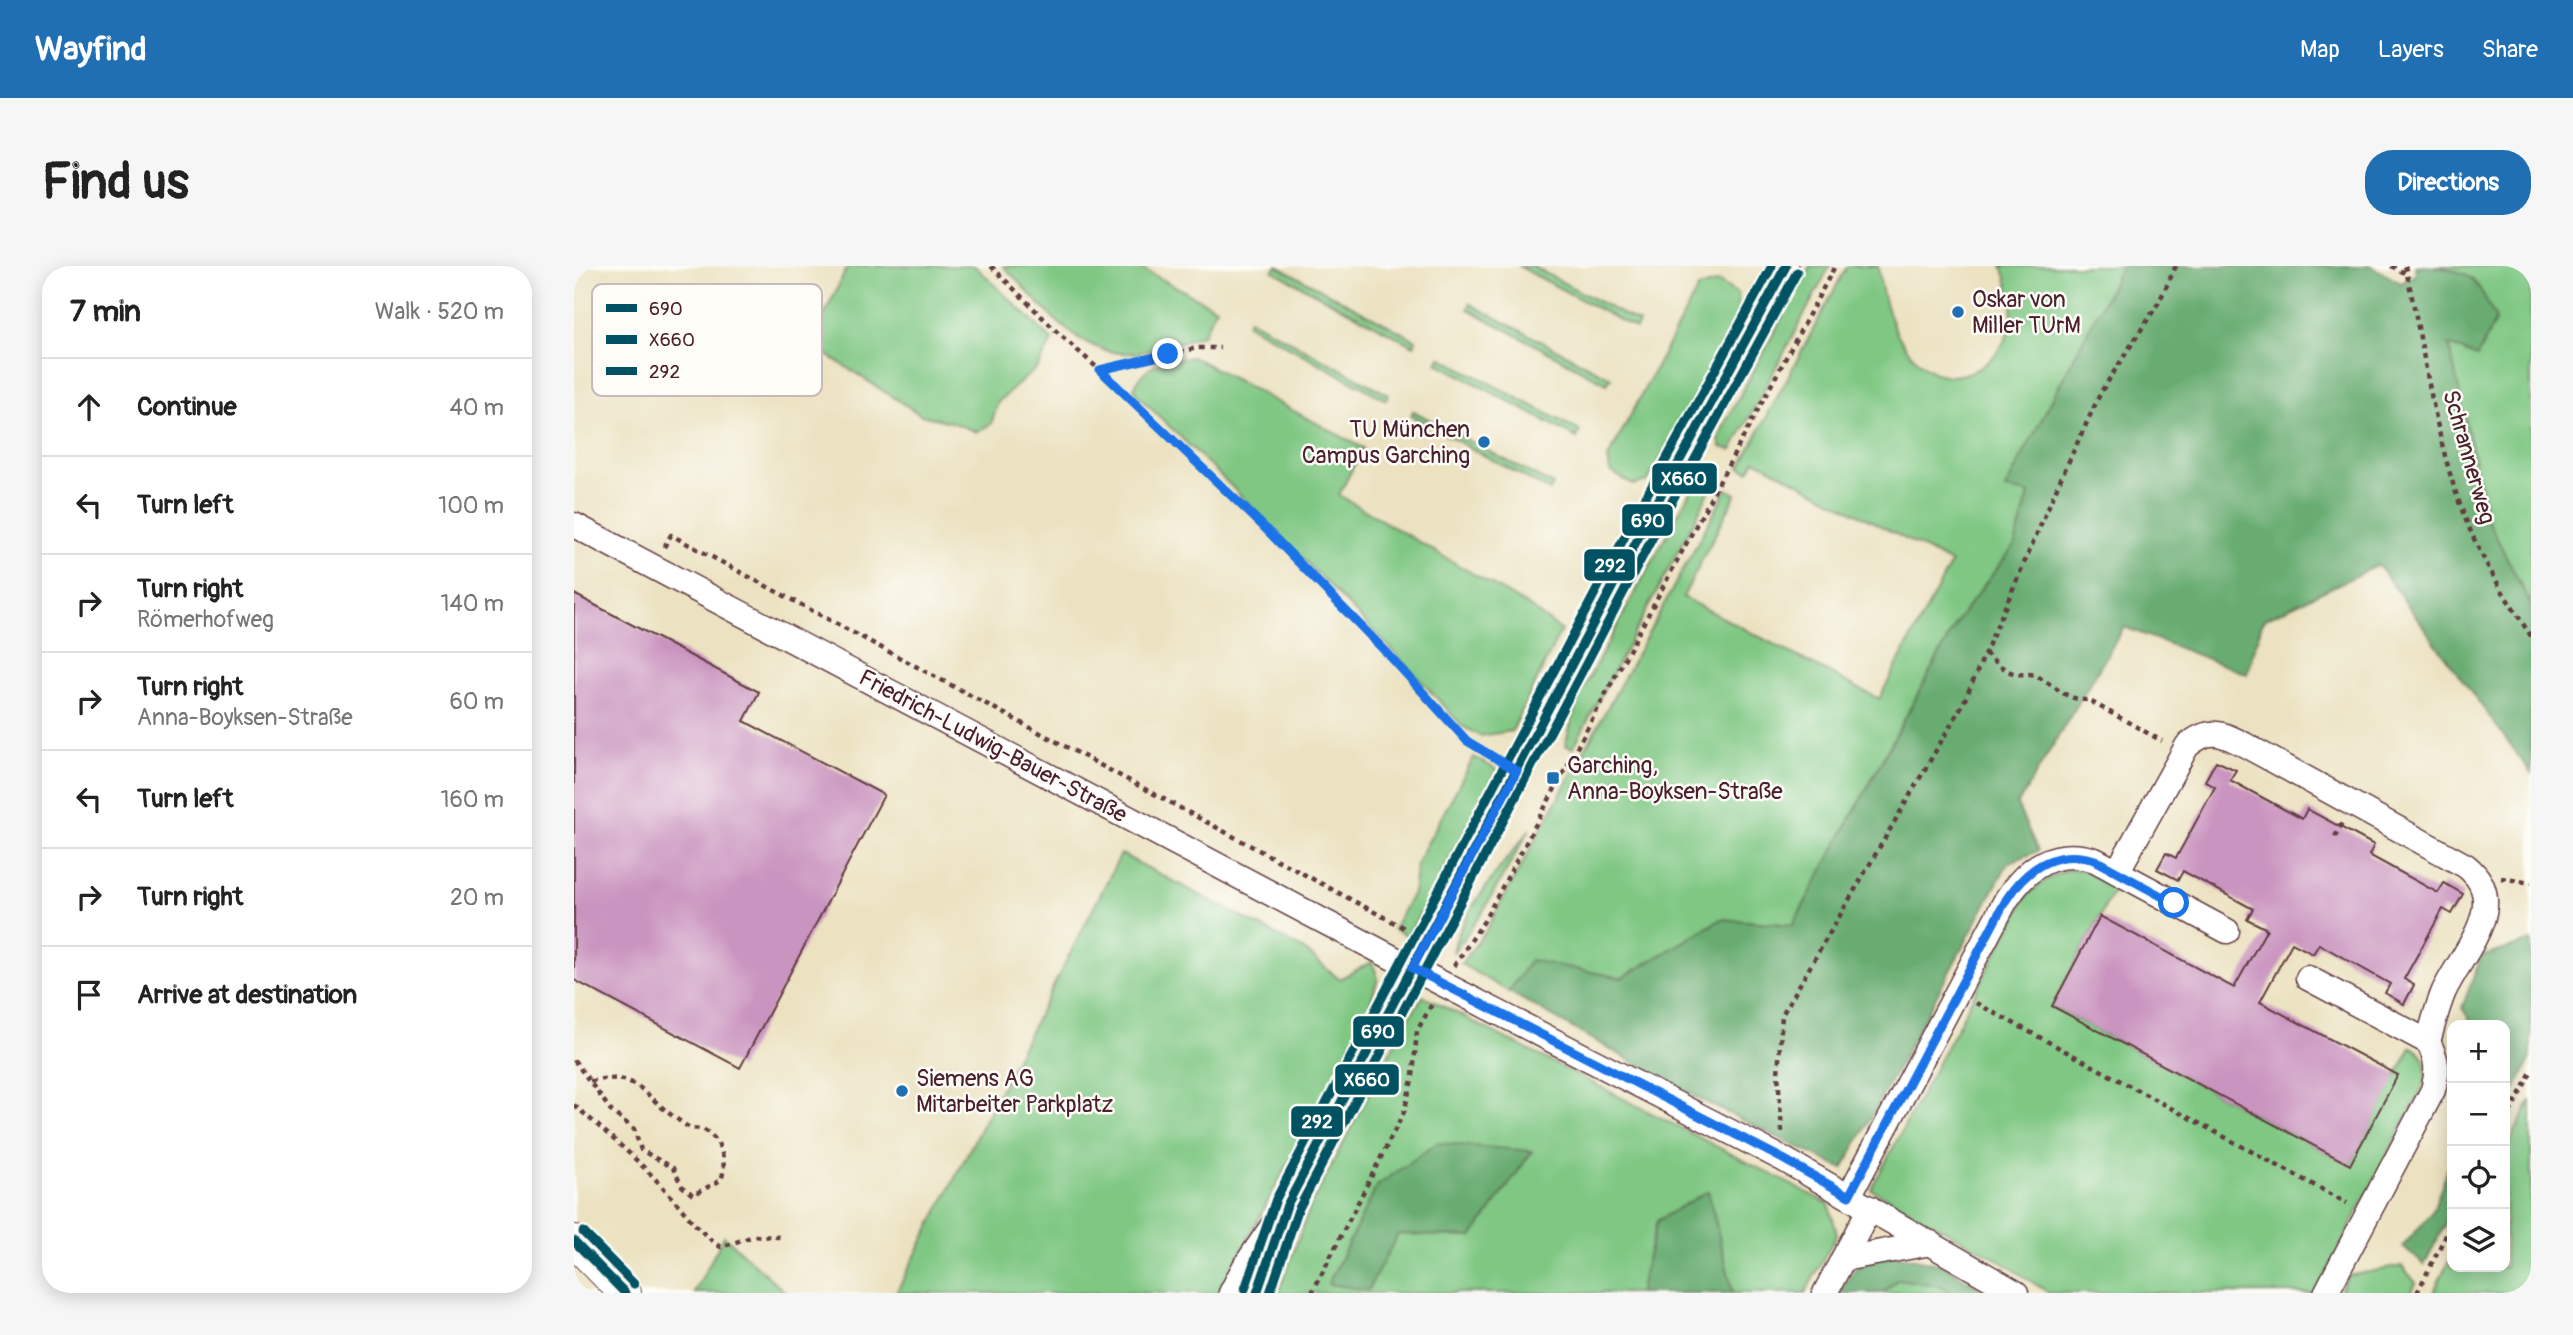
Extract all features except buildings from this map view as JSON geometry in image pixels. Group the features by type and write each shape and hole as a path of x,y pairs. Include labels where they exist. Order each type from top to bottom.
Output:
{"main road":[{"path":"574,1241 625,1293"}],"street":[{"path":"1231,1293 1245,1266 1287,1205 1660,496 1786,266"},
{"name":"Friedrich-Ludwig-Bauer-Straße","path":"574,525 1412,968 1783,1159 2016,1293"},
{"path":"2117,872 2183,752 2196,738 2211,733 2227,735 2454,860 2476,875 2483,884 2486,898 2484,914 2444,992 2428,1042"},
{"path":"1849,1196 2006,900 2028,872 2057,857 2095,860 2227,931"},
{"path":"2308,978 2428,1042 2437,1057 2438,1073 2433,1090 2326,1293"},
{"path":"1257,1293 1287,1205"},
{"path":"1825,1293 1870,1208"},
{"path":"1843,1259 1931,1243"}],"path":[{"path":"991,266 1056,332 1100,370 1272,535 1388,654 1467,741 1517,771"},
{"path":"1312,1293 1404,1112 1413,1076 1417,1031 1442,983 1484,921 1835,266"},
{"path":"1783,1159 1778,1073 1782,1015 1963,704 2101,392 2159,302 2176,266"},
{"path":"2391,266 2407,275"},
{"name":"Schrannerweg","path":"2405,266 2439,426 2463,511 2482,556 2531,636"},
{"path":"1100,370 1197,348 1220,348"},
{"path":"653,566 671,535 1460,957"},
{"path":"1985,653 2006,670 2031,674 2061,694 2076,700 2088,700 2183,752"},
{"path":"1956,992 2368,1214"},
{"path":"574,1060 588,1082 612,1112 634,1129 641,1150 673,1168 682,1186 693,1195 721,1180 725,1168 722,1153 712,1137 700,1128 691,1128 676,1119 659,1106 648,1091 623,1079 607,1077 588,1082"},
{"path":"2510,1112 2531,1072"},
{"path":"574,1105 624,1148 707,1238 721,1247 754,1236 781,1237"},
{"path":"2417,1293 2447,1233"}],"green space":[{"path":"848,266 975,266 1052,340 1039,366 998,402 991,424 977,432 921,415 822,352 822,319"},
{"path":"1003,266 1137,266 1216,308 1203,335 1143,352 1114,352 1095,347 1061,325"},
{"path":"1277,266 1416,340 1414,346 1273,271"},
{"path":"1518,266 1532,266 1639,323 1636,329"},
{"path":"1810,266 1830,266 1732,450 1721,447 1719,439 1724,425"},
{"path":"1847,266 1878,266 1890,319 1903,343 1920,363 1933,372 1946,376 1973,371 1995,355 2003,343 2011,322 2012,306 2002,266 2122,266 2006,488 2030,493 2015,545 1959,618 1793,925 1721,919 1622,978 1530,960 1509,992 1461,964 1485,932 1727,489 1736,494 1683,597 1879,699 1951,563 1755,460 1749,471 1740,467"},
{"path":"2122,266 2371,266 2401,283 2416,274 2415,266 2431,266 2457,271 2477,285 2496,319 2477,357 2449,345 2488,521 2531,605 2531,773 2378,565 2263,620 2247,674 2124,627 2017,805 2038,851 2008,863 1843,1169 1695,1097 1509,992 1530,960 1622,978 1722,919 1793,925 1959,618 2015,545 2029,493 2005,489"},
{"path":"2435,266 2531,266 2531,605 2488,521 2448,344 2459,272"},
{"path":"1719,282 1738,294 1739,314 1648,481 1633,485 1610,471 1608,458 1698,288"},
{"path":"1470,304 1611,378 1607,384 1468,309"},
{"path":"1249,319 1389,395 1386,400 1247,324"},
{"path":"1193,357 1363,448 1339,495 1528,606 1561,630 1512,731 1480,736 1462,726 1402,660 1226,481 1137,395 1134,388 1151,367 1165,361"},
{"path":"1440,357 1580,431 1577,438 1437,363"},
{"path":"1413,411 1553,485 1550,491 1411,416"},
{"path":"1703,478 1711,481 1712,486 1698,514 1573,748 1565,745 1578,698 1696,481"},
{"path":"1474,757 1497,770 1408,936 1393,929 1413,893 1417,862"},
{"path":"1530,829 1482,913 1453,953 1473,905"},
{"path":"1121,854 1303,949 1339,979 1372,962 1378,978 1366,1017 1219,1293 896,1293"},
{"path":"2071,869 2087,870 2116,886 2052,1006 2350,1165 2411,1047 2420,1052 2425,1064 2426,1080 2316,1293 2049,1293 1999,1260 1871,1189 2025,899 2046,880"},
{"path":"2531,941 2531,1058 2510,1099 2510,1020 2470,1020 2462,1008 2481,957"},
{"path":"1423,996 1829,1204 1837,1234 1805,1293 1733,1293 1708,1192 1657,1221 1639,1293 1278,1293 1310,1207 1403,1027","holes":["1532,1151 1472,1237 1398,1234"]},
{"path":"2531,1100 2531,1293 2433,1293 2447,1265 2447,1272 2510,1272 2510,1142"},
{"path":"1437,1143 1532,1151 1472,1237 1398,1234 1368,1290 1328,1284 1377,1186"},
{"path":"2447,1171 2447,1221 2424,1265 2403,1246 2432,1213"},
{"path":"1708,1191 1733,1293 1639,1293 1657,1221"},
{"path":"724,1236 786,1293 694,1293"},
{"path":"1886,1253 1943,1265 1988,1293 1952,1293 1942,1286 1898,1279 1882,1293 1838,1293 1855,1269"},
{"path":"2402,1266 2416,1283 2411,1293 2338,1293 2347,1276"},
{"path":"1898,1279 1942,1286 1952,1293 1882,1293"}],"transit line":[{"name":"292","path":"1245,1289 1276,1199 1643,502 1772,266"},
{"name":"690","path":"1257,1293 1287,1205 1654,508 1786,266"},
{"name":"X660","path":"1270,1293 1298,1210 1665,514 1797,272"},
{"name":"292","path":"583,1232 634,1284"},
{"name":"690","path":"574,1241 625,1293"}],"place":[{"name":"Oskar von Miller TUrM","path":"1958,312"},
{"name":"TU München Campus Garching","path":"1484,442"},
{"name":"Garching, Anna-Boyksen-Straße","path":"1553,778"},
{"name":"Siemens AG Mitarbeiter Parkplatz","path":"902,1091"}],"route":[{"path":"1168,354 1100,370 1262,525 1388,654 1467,741 1517,771 1412,968 1783,1159 1849,1196 1985,938 2006,900 2028,872 2057,857 2083,857 2095,860 2174,903"}]}
